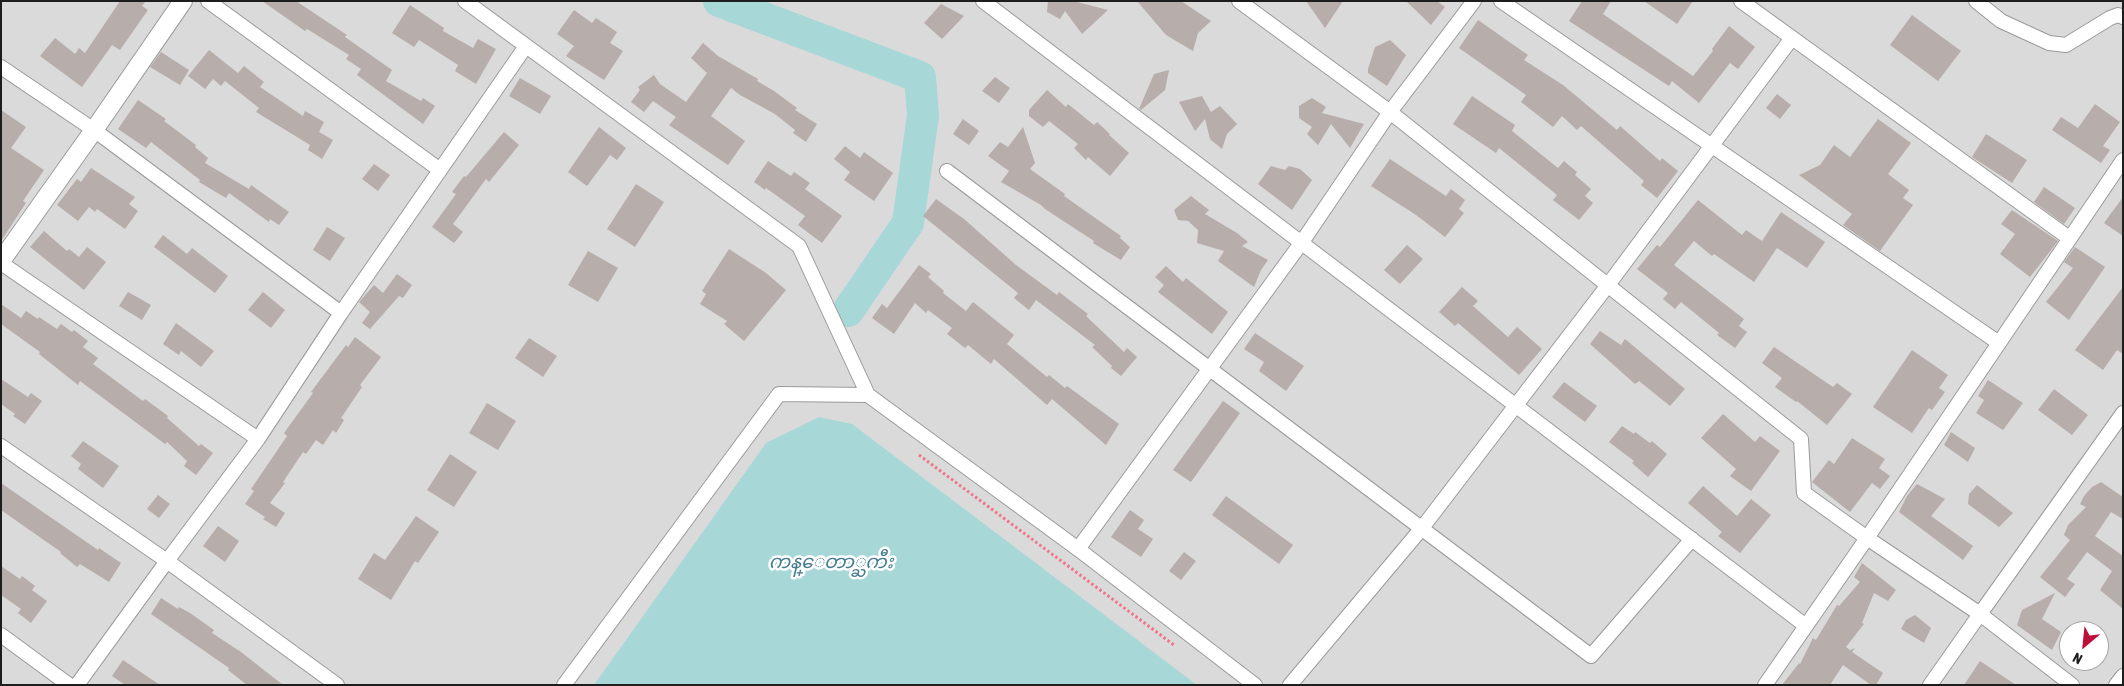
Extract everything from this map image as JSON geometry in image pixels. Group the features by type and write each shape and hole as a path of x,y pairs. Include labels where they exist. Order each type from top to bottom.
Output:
{"street":[{"path":"182,1 1,262 258,439"},
{"path":"208,1 440,170"},
{"path":"465,1 799,246 868,395 1078,549 1255,685"},
{"path":"983,1 1806,626"},
{"path":"1238,1 1390,112 1801,439 1804,493 1980,614 2072,685"},
{"path":"1078,549 1302,242 1390,112 1474,1"},
{"path":"1501,1 1999,343"},
{"path":"1741,1 2069,238"},
{"path":"1976,1 2002,21 2049,43 2066,45 2110,18 2118,15 2123,17"},
{"path":"1290,685 1422,528 1515,404 1608,285 1792,38"},
{"path":"77,685 258,439 341,313 526,46"},
{"path":"1,67 94,130 341,313"},
{"path":"1765,685 2123,160"},
{"path":"947,171 1591,656 1692,539"},
{"path":"564,685 779,394 868,395"},
{"path":"1930,685 2123,413"},
{"path":"1,446 167,561 337,685"},
{"path":"1,635 69,685"},
{"path":"2116,685 2123,676"}],"path":[{"path":"918,454 1180,649"}],"shaded area":[{"path":"1,1 2123,1 2123,685 1,685"}],"water":[{"name":"ကန္ေတာ္ႀကီး","path":"819,417 852,424 1197,685 594,685 766,443"}],"building":[{"path":"120,1 146,1 142,6 148,10 120,50 112,45 82,87 40,56 55,38 75,54 79,48 85,53"},
{"path":"262,1 296,1 347,35 345,37 392,70 386,81 421,101 423,98 435,106 423,124 357,75 361,69 346,59 349,55 307,29 305,31"},
{"path":"1048,1 1073,1 1108,10 1082,34 1065,11 1060,19 1047,12"},
{"path":"1137,1 1181,1 1211,21 1198,33 1193,51 1166,35"},
{"path":"1306,1 1343,1 1325,28"},
{"path":"1406,1 1437,1 1445,7 1431,25"},
{"path":"1582,1 1611,1 1603,14 1693,76 1713,51 1712,49 1729,26 1755,47 1738,69 1730,63 1699,103 1672,81 1669,86 1569,21"},
{"path":"1644,1 1693,1 1677,24"},
{"path":"941,4 964,16 942,39 924,23"},
{"path":"410,5 444,28 443,31 473,48 478,39 496,49 476,84 455,71 458,65 419,40 414,47 392,33"},
{"path":"574,10 592,23 596,18 617,32 610,43 623,51 604,80 566,56 574,46 557,34"},
{"path":"1912,15 1961,51 1938,81 1890,45"},
{"path":"1478,20 1528,55 1524,60 1563,85 1617,130 1620,126 1660,161 1662,158 1678,171 1657,198 1641,185 1644,181 1581,126 1577,130 1562,116 1553,127 1521,102 1526,95 1459,48"},
{"path":"1390,40 1406,55 1387,86 1368,73 1368,69 1375,47"},
{"path":"703,43 718,56 758,79 757,81 797,108 795,110 817,124 806,142 793,133 795,130 775,114 731,88 711,116 745,141 728,165 669,125 676,117 653,101 644,112 631,102 640,90 638,87 654,75 660,84 686,102 707,73 691,58"},
{"path":"209,50 238,73 244,66 264,82 260,87 303,116 305,111 324,122 319,132 333,140 322,159 308,150 310,145 256,112 259,108 225,81 221,86 213,79 205,89 188,76"},
{"path":"161,52 189,70 180,85 150,67"},
{"path":"1169,70 1165,90 1141,110 1139,109 1154,74"},
{"path":"995,77 1010,88 999,103 982,91"},
{"path":"520,78 551,96 540,114 509,96"},
{"path":"1047,90 1066,107 1068,104 1094,125 1097,122 1129,153 1110,176 1088,157 1086,160 1074,148 1078,144 1049,121 1043,127 1029,116 1029,110"},
{"path":"1777,94 1791,105 1780,119 1766,108"},
{"path":"1202,96 1211,112 1220,106 1237,124 1227,134 1222,149 1210,139 1205,119 1195,131 1179,102"},
{"path":"1472,96 1515,125 1512,131 1558,168 1564,161 1577,172 1575,175 1591,189 1585,196 1593,203 1579,220 1553,200 1557,195 1499,148 1496,153 1453,124"},
{"path":"1312,98 1326,107 1322,113 1364,124 1350,148 1331,124 1318,145 1307,134 1312,127 1299,118 1299,106"},
{"path":"138,100 166,119 164,121 196,145 195,147 208,158 205,163 249,189 251,185 289,212 279,225 270,219 269,222 229,193 226,198 199,182 200,180 151,142 146,148 118,129"},
{"path":"2095,104 2120,122 2103,146 2110,150 2101,163 2052,130 2061,117 2078,128"},
{"path":"1,110 26,127 11,148 44,170 23,201 26,203 1,241"},
{"path":"963,119 979,131 969,145 953,134"},
{"path":"1878,119 1911,143 1888,174 1909,190 1903,198 1913,205 1880,251 1843,225 1852,214 1799,175 1820,165 1834,145 1850,157"},
{"path":"599,127 626,148 617,160 610,155 587,186 568,172"},
{"path":"1023,127 1035,163 1030,169 1065,194 1064,196 1121,236 1120,238 1130,247 1121,260 1093,243 1094,241 1041,205 1001,182 1009,171 988,156 1000,142 1008,147"},
{"path":"504,132 519,145 489,182 486,179 453,224 463,232 454,243 432,227 456,194 452,192 464,176 466,177"},
{"path":"1986,134 2027,160 2012,183 1972,157"},
{"path":"845,146 860,158 864,152 893,173 874,201 844,180 850,172 834,159"},
{"path":"1390,159 1446,196 1451,189 1465,200 1459,209 1464,213 1445,237 1416,215 1371,186"},
{"path":"768,161 791,176 794,172 810,183 805,189 842,216 822,243 798,225 805,216 766,188 765,190 754,182"},
{"path":"374,164 390,175 378,191 362,179"},
{"path":"1271,166 1285,170 1289,166 1300,169 1312,180 1292,210 1258,184"},
{"path":"91,168 135,197 129,204 138,211 125,229 97,209 95,212 89,207 78,221 57,205 77,179 81,182"},
{"path":"636,184 664,202 635,247 607,229"},
{"path":"2044,187 2075,208 2064,224 2034,202"},
{"path":"1191,196 1209,210 1205,214 1237,233 1248,242 1242,246 1268,260 1261,270 1254,287 1218,261 1224,251 1197,243 1198,230 1188,221 1178,220 1174,210"},
{"path":"2123,197 2123,236 2104,223"},
{"path":"936,199 964,219 1016,265 1057,295 1059,292 1088,314 1086,316 1124,352 1127,348 1137,357 1121,376 1092,347 1095,345 1036,300 1029,310 1014,298 1018,293 923,216"},
{"path":"1698,200 1742,235 1746,230 1762,241 1781,212 1825,242 1807,268 1777,248 1754,282 1714,254 1712,256 1694,241 1674,265 1744,319 1739,326 1747,332 1735,348 1717,335 1719,333 1681,302 1675,309 1663,299 1668,293 1637,269 1657,245 1660,247"},
{"path":"2012,210 2058,241 2030,277 2000,254 2015,234 2001,224"},
{"path":"327,227 345,238 330,261 313,250"},
{"path":"44,231 67,251 69,249 79,257 87,247 106,262 84,290 30,247"},
{"path":"163,235 187,254 192,248 228,276 215,293 154,247"},
{"path":"1407,245 1423,259 1400,284 1384,270"},
{"path":"2075,247 2105,267 2069,320 2046,302 2073,268 2064,262"},
{"path":"729,249 766,273 786,290 744,341 724,324 727,321 700,304 706,294 702,291"},
{"path":"588,251 618,268 598,302 568,285"},
{"path":"919,265 931,274 928,277 944,291 943,293 966,311 973,302 1014,335 1007,344 1047,377 1049,375 1065,388 1067,386 1119,424 1106,445 1052,399 1047,405 994,359 991,364 968,345 965,348 947,334 952,328 928,310 926,313 915,303 894,334 872,318 882,304 887,308"},
{"path":"1166,266 1183,282 1186,278 1228,312 1212,334 1158,292 1164,285 1155,277"},
{"path":"397,274 412,285 403,298 399,296 370,329 362,323 370,312 359,302 374,285 383,293"},
{"path":"1462,287 1478,301 1473,306 1508,337 1517,327 1542,349 1519,375 1458,323 1455,326 1439,312"},
{"path":"2123,287 2123,354 2117,350 2103,370 2075,350"},
{"path":"128,292 151,305 142,320 119,306"},
{"path":"263,292 285,310 271,328 248,310"},
{"path":"1,304 21,318 26,311 57,329 61,324 72,332 74,330 88,341 83,347 98,358 93,364 143,401 145,399 168,416 167,418 199,446 201,444 213,453 196,475 184,466 187,461 167,442 165,444 80,381 78,385 39,354 40,352 1,324"},
{"path":"176,323 214,351 201,367 181,351 179,355 163,344"},
{"path":"1600,331 1621,345 1625,339 1685,389 1670,406 1639,381 1635,384 1590,344"},
{"path":"1255,333 1304,366 1286,391 1259,371 1264,362 1244,349"},
{"path":"355,337 381,357 360,385 362,387 341,418 344,420 336,433 333,430 323,445 316,440 306,454 303,452 283,482 285,483 270,503 285,513 276,527 245,504 254,491 251,489 287,436 284,433 313,393 311,392 346,345 348,347"},
{"path":"529,338 557,356 543,377 515,358"},
{"path":"1774,347 1833,387 1837,383 1852,394 1827,425 1797,401 1775,387 1782,378 1762,363"},
{"path":"1912,350 1948,375 1939,388 1945,392 1932,410 1929,408 1912,433 1873,407"},
{"path":"1,379 28,397 31,393 42,401 25,424 13,416 15,414 1,404"},
{"path":"1988,380 2023,403 2003,430 1976,413 1984,400 1978,396"},
{"path":"1564,382 1597,406 1585,422 1552,397"},
{"path":"2054,389 2088,415 2072,435 2038,410"},
{"path":"1223,401 1240,413 1191,482 1173,470"},
{"path":"487,403 516,421 498,450 469,433"},
{"path":"1723,414 1755,442 1760,436 1780,451 1751,491 1730,476 1736,469 1701,438"},
{"path":"1622,426 1634,434 1635,432 1650,443 1652,441 1667,454 1648,477 1632,463 1634,461 1609,442"},
{"path":"1951,432 1975,448 1968,462 1944,445"},
{"path":"1852,438 1885,459 1879,468 1890,476 1880,489 1872,483 1850,512 1812,482 1829,460 1834,464"},
{"path":"83,441 119,466 103,488 78,469 81,464 71,456"},
{"path":"450,454 477,472 454,507 427,490"},
{"path":"2101,482 2123,497 2123,519 2111,512 2095,536 2123,556 2123,609 2100,590 2112,571 2087,552 2067,579 2075,584 2065,597 2040,577 2070,540 2064,535 2068,525 2086,507 2080,504 2084,496 2092,487"},
{"path":"1,483 98,550 99,548 121,563 109,582 80,564 77,567 61,552 1,510"},
{"path":"1917,484 1945,499 1931,516 1973,546 1963,560 1899,512 1907,496"},
{"path":"1977,485 2013,513 1999,527 1968,504 1969,494"},
{"path":"1703,486 1737,516 1751,499 1771,515 1740,553 1718,536 1722,532 1688,503"},
{"path":"158,495 170,504 159,518 147,509"},
{"path":"1226,496 1293,545 1279,564 1212,515"},
{"path":"1130,510 1144,520 1138,529 1153,539 1141,557 1111,537"},
{"path":"416,516 439,532 418,563 415,561 391,600 358,579 374,553 385,560"},
{"path":"218,526 239,541 225,562 203,546"},
{"path":"1184,552 1196,561 1181,580 1169,571"},
{"path":"1862,563 1896,590 1888,601 1874,593 1862,623 1864,624 1846,647 1850,650 1848,651 1855,648 1852,652 1883,673 1876,685 1871,685 1843,665 1830,685 1782,685 1800,664 1813,638 1816,640 1837,605 1839,606 1860,582 1854,577"},
{"path":"1,566 20,579 22,576 35,586 32,590 47,601 31,623 18,613 21,609 1,595"},
{"path":"2055,593 2042,619 2059,631 2059,636 2052,650 2017,625 2022,610"},
{"path":"161,598 178,609 179,607 190,613 214,630 212,633 241,652 283,685 247,685 228,670 229,668 151,614"},
{"path":"1915,615 1931,628 1924,643 1901,629 1906,620"},
{"path":"123,660 160,685 125,685 112,676"},
{"path":"1980,661 2016,685 1964,685"}],"waterway":[{"path":"719,1 920,77 923,115 908,223 848,311"}]}
